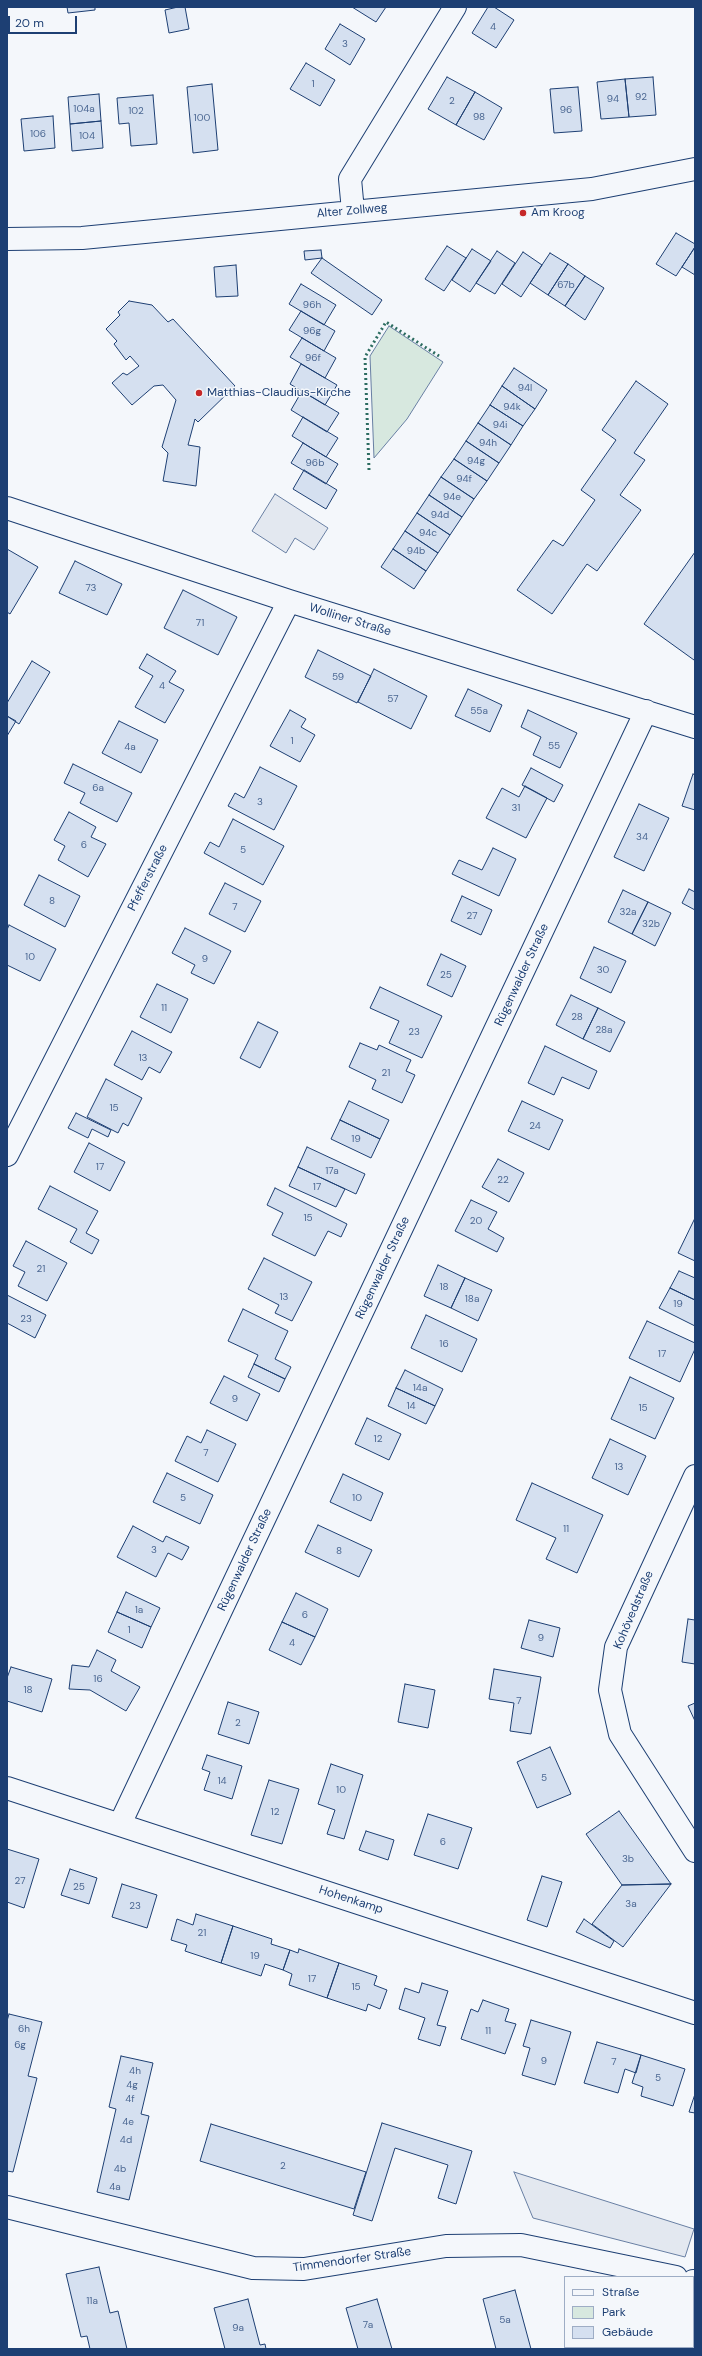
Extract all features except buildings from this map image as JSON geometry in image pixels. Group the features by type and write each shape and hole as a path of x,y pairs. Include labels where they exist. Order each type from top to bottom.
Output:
{"street":[{"path":"353,211 350,179 455,7"},
{"name":"Alter Zollweg","path":"7,239 82,238 592,188 695,169"},
{"name":"Wolliner Straße","path":"7,508 289,601 695,727"},
{"name":"Pfefferstraße","path":"7,1155 289,601"},
{"name":"Rügenwalder Straße","path":"120,1824 646,711"},
{"name":"Kohövedstraße","path":"695,1476 616,1647 610,1690 620,1734 695,1850"},
{"name":"Hohenkamp","path":"7,1788 695,2013"},
{"name":"Timmendorfer Straße","path":"7,2208 253,2268 304,2269 446,2246 521,2245 671,2276"}],"green space":[{"path":"389,326 443,362 407,419 374,458 370,356"}],"shaded area":[{"path":"275,494 328,528 314,550 295,538 286,553 252,531"},
{"path":"514,2172 694,2229 685,2257 533,2218"}],"hedge":[{"path":"369,470 365,357 386,322 439,356"}],"place":[{"name":"Am Kroog","path":"523,213"},
{"name":"Matthias-Claudius-Kirche","path":"199,393"}]}
